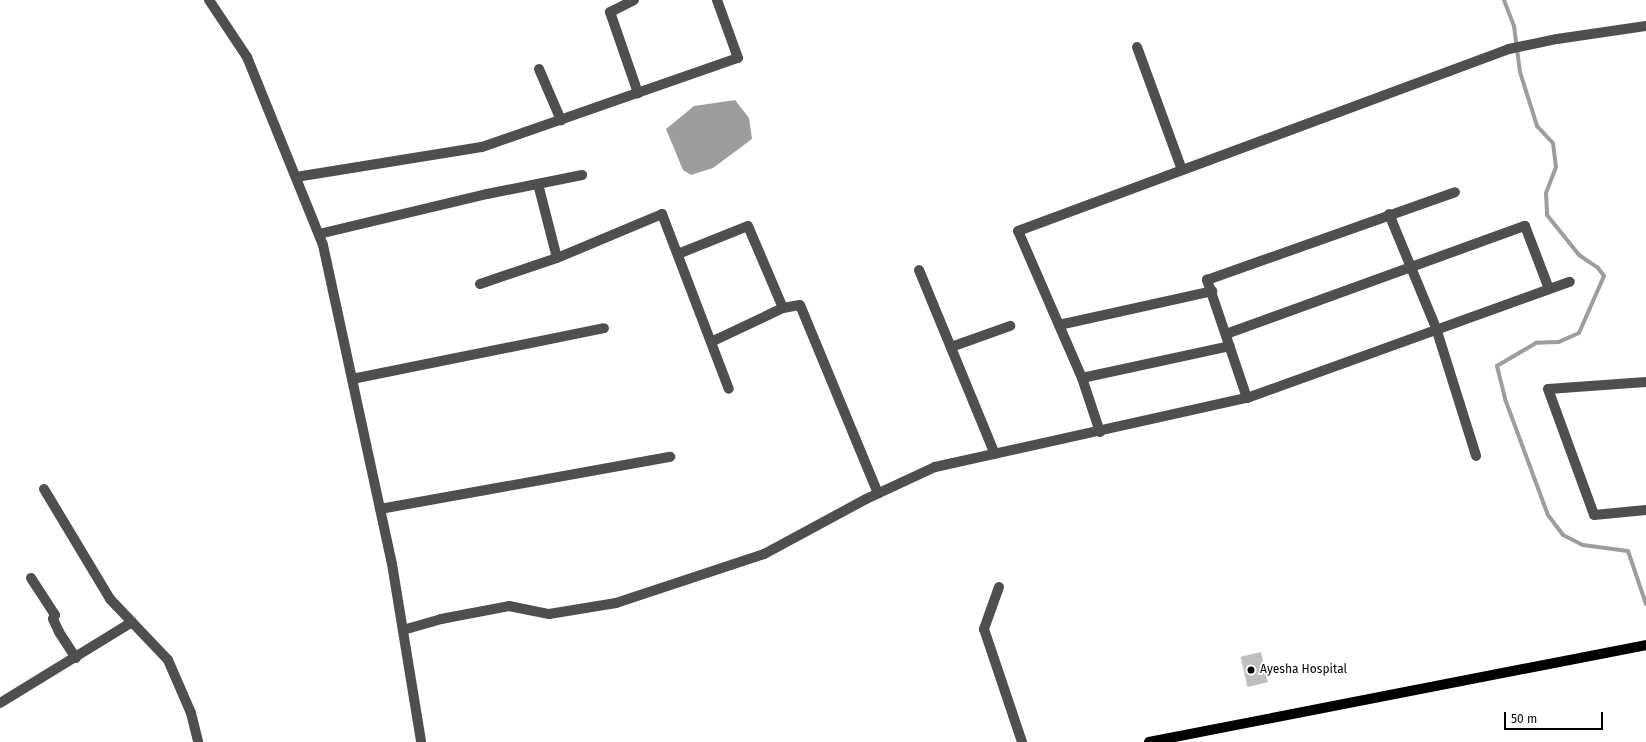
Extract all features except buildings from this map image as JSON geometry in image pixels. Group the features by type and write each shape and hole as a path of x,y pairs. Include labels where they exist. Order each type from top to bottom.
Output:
{"main road":[{"path":"1149,742 1646,645"}],"street":[{"path":"209,0 247,57 319,234 380,509 402,630 420,742"},
{"path":"634,0 610,12 638,93"},
{"path":"296,177 482,147 738,58 717,0"},
{"path":"1100,432 1082,378 1018,231 1509,49 1557,39 1646,26"},
{"path":"1137,47 1182,170"},
{"path":"538,69 561,120"},
{"path":"319,234 582,175"},
{"path":"538,184 557,258"},
{"path":"1247,398 1212,290 1207,280 1389,214 1455,192"},
{"path":"480,284 557,258 662,214 729,389"},
{"path":"1389,214 1436,328 1476,456"},
{"path":"678,254 748,226 783,308"},
{"path":"1226,334 1525,226 1549,289"},
{"path":"919,270 995,454"},
{"path":"402,630 441,618 509,606 549,614 616,603 764,554 878,493 935,467 1100,432 1247,398 1436,328 1570,282"},
{"path":"1059,325 1212,290"},
{"path":"711,342 783,308 800,305 878,493"},
{"path":"951,347 1010,326"},
{"path":"352,379 604,328"},
{"path":"1082,378 1230,346"},
{"path":"1646,382 1548,389 1594,515 1646,510"},
{"path":"380,509 670,457"},
{"path":"44,489 110,599 168,660 189,707 198,742"},
{"path":"31,578 55,615 53,619 59,632 76,658"},
{"path":"999,587 984,629 1022,742"},
{"path":"0,703 76,658 132,622"}],"shaded area":[{"path":"735,100 749,118 752,139 713,168 691,175 683,170 666,129 694,106"}],"waterway":[{"path":"1504,0 1514,26 1520,72 1537,126 1553,143 1556,167 1546,193 1547,215 1579,255 1598,268 1604,276 1579,333 1559,342 1536,343 1497,366 1505,399 1548,515 1563,535 1583,545 1628,551 1646,604"}],"place":[{"name":"Ayesha Hospital","path":"1251,670"}]}
